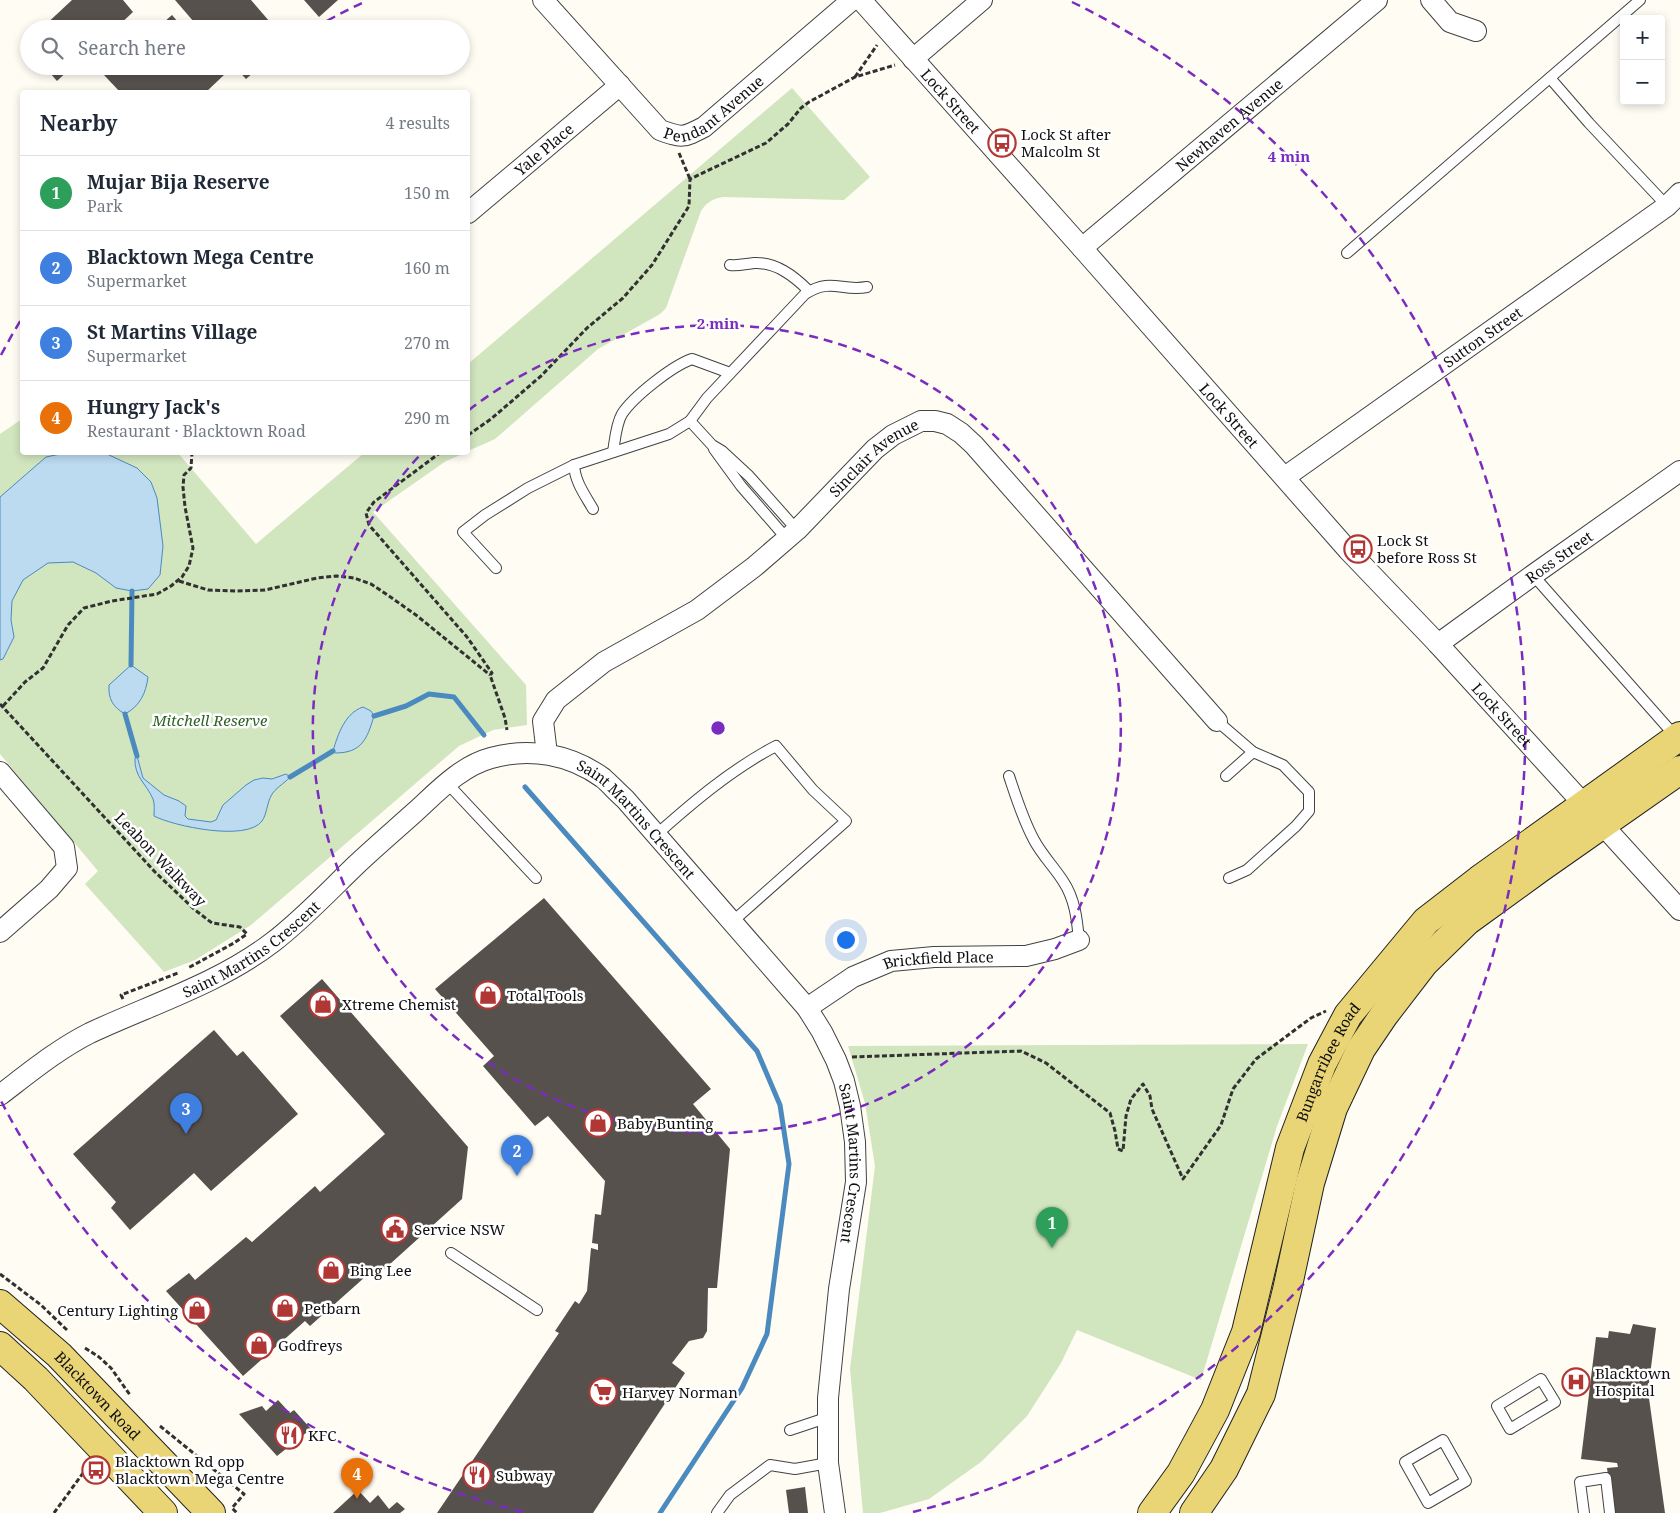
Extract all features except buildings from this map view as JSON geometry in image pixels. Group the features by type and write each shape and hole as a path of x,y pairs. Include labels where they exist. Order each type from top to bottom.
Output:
{"main road":[{"name":"Bungarribee Road","path":"1152,1513 1181,1473 1215,1410 1246,1332 1290,1148 1322,1064 1348,1015 1426,921 1479,880 1678,737"},
{"name":"Bungarribee Road","path":"1194,1513 1224,1469 1261,1394 1287,1290 1310,1183 1333,1108 1361,1049 1384,1015 1424,963 1467,922 1680,770"},
{"name":"Blacktown Road","path":"0,1304 58,1355 221,1510"},
{"path":"0,1346 36,1379 163,1513"}],"street":[{"name":"Pendant Avenue","path":"543,0 660,130 686,136 704,127 852,0"},
{"name":"Lock Street","path":"861,0 906,62 1082,248 1348,550 1438,644 1680,910"},
{"path":"906,62 982,0"},
{"name":"Newhaven Avenue","path":"1082,248 1377,0"},
{"path":"1431,0 1450,22 1476,31"},
{"name":"Yale Place","path":"470,211 620,85"},
{"name":"Sutton Street","path":"1285,477 1673,200"},
{"name":"Sinclair Avenue","path":"547,754 543,721 556,700 604,662 697,610 754,567 792,535 875,449 893,435 921,421 935,421 947,424 974,444 1217,721"},
{"name":"Ross Street","path":"1438,644 1680,471"},
{"name":"Saint Martins Crescent","path":"0,1095 54,1055 89,1034 193,989 258,953 302,917 447,783 478,762 527,753 547,754 581,764 605,779 624,798 807,1008 822,1032 844,1081 855,1142 856,1182 840,1289 828,1398 828,1463 835,1513"},
{"path":"0,772 64,846 67,868 49,889 0,932"},
{"name":"Brickfield Place","path":"807,1008 854,977 891,961 934,957 1026,956 1055,949 1079,940"}],"lane":[{"path":"1347,253 1640,0"},
{"path":"1550,78 1589,123 1673,200"},
{"path":"730,265 738,266 754,263 770,265 790,274 809,291"},
{"path":"496,568 463,532 485,515 528,488 574,465 669,434 690,421 707,398 730,373 814,287 824,285 859,289 868,287"},
{"path":"613,452 617,427 622,414 651,386 670,371 692,359 730,373"},
{"path":"690,421 712,445 717,455 741,486 792,535"},
{"path":"574,465 575,475 580,488 593,510"},
{"path":"1533,575 1678,737"},
{"path":"1217,721 1252,752 1283,765 1309,792 1309,812 1296,826 1247,870 1229,878"},
{"path":"656,835 689,805 749,760 776,746 812,790 846,821 732,922"},
{"path":"1226,776 1252,752"},
{"path":"1009,776 1022,815 1034,840 1064,882 1070,895 1076,912 1079,940"},
{"path":"447,783 536,878"},
{"path":"451,1253 536,1310"},
{"path":"1541,1379 1554,1402 1510,1429 1497,1406 1541,1379"},
{"path":"790,1430 829,1418"},
{"path":"1443,1440 1466,1481 1428,1503 1405,1462 1443,1440"},
{"path":"717,1513 730,1495 770,1465 795,1469 828,1463"},
{"path":"1584,1513 1580,1482 1606,1478 1610,1513"}],"path":[{"path":"855,77 879,43"},
{"path":"690,179 766,143 788,124 805,105 855,77 906,62"},
{"path":"470,434 491,419 541,376 587,328 623,298 652,264 688,206 690,179 671,134"},
{"path":"2,705 25,682 43,668 68,625 84,608 112,601 158,594 178,581 189,566 193,548 183,487 184,475 191,468 192,455"},
{"path":"438,455 374,502 366,513 369,524 467,637 492,673 490,675 508,730"},
{"path":"178,581 208,590 237,592 265,590 316,578 337,576 354,578 371,584 416,615 490,675"},
{"name":"Leabon Walkway","path":"2,705 155,872 195,910 212,923 240,927 247,934 228,947 186,970 120,995 130,1016"},
{"path":"836,1060 857,1056 1021,1051 1046,1063 1110,1114 1118,1149 1123,1151 1126,1116 1131,1099 1143,1084 1150,1096 1152,1110 1183,1179 1220,1125 1233,1089 1256,1059 1311,1018 1333,1008"},
{"path":"0,1274 41,1305 73,1336"},
{"path":"79,1343 100,1357 111,1368 135,1402"},
{"path":"155,1422 244,1494 221,1510"},
{"path":"54,1513 86,1469"}],"green space":[{"path":"792,88 870,177 844,200 723,197 710,201 701,211 666,308 660,314 598,349 495,439 470,450 470,362"},
{"name":"Mitchell Reserve","path":"20,420 20,455 180,455 256,544 362,455 460,455 446,461 373,512 526,685 527,725 493,730 459,746 251,925 195,960 164,972 85,884 98,871 0,754 0,434"},
{"path":"1308,1044 1277,1126 1201,1380 1077,1330 1061,1363 1027,1416 981,1462 929,1499 880,1513 863,1513 850,1369 875,1166 865,1103 848,1046"}],"water":[{"path":"56,455 109,455 137,468 151,482 157,498 163,546 160,575 148,589 132,591 116,588 96,573 73,562 48,563 23,580 12,601 11,620 14,637 3,659 0,660 0,497 46,457"},
{"path":"131,665 148,677 146,688 138,703 125,714 112,702 109,694 109,685"},
{"path":"363,707 371,711 374,716 366,738 352,750 335,753 333,751 343,725 351,714"},
{"path":"137,756 143,778 164,795 186,806 185,816 188,819 211,822 216,820 223,805 254,780 272,779 286,774 290,777 273,793 264,818 254,827 226,831 193,828 154,816 153,799 136,770 135,758"}],"waterway":[{"path":"131,665 132,591"},
{"path":"374,716 406,706 429,694 454,697 484,735"},
{"path":"125,714 137,756"},
{"path":"290,777 333,751"},
{"path":"525,787 757,1051 780,1105 789,1164 767,1334 742,1388 660,1513"}],"place":[{"name":"Lock St after Malcolm St","path":"1002,143"},
{"name":"Lock St before Ross St","path":"1358,549"},
{"name":"Total Tools","path":"488,995"},
{"name":"Xtreme Chemist","path":"323,1004"},
{"name":"Baby Bunting","path":"598,1123"},
{"name":"St Martins Village","path":"186,1134"},
{"name":"Blacktown Mega Centre","path":"517,1176"},
{"name":"Service NSW","path":"395,1229"},
{"name":"Mujar Bija Reserve","path":"1052,1248"},
{"name":"Bing Lee","path":"331,1270"},
{"name":"Petbarn","path":"285,1308"},
{"name":"Century Lighting","path":"197,1310"},
{"name":"Godfreys","path":"259,1345"},
{"name":"Blacktown Hospital","path":"1576,1382"},
{"name":"Harvey Norman","path":"603,1392"},
{"name":"KFC","path":"289,1435"},
{"name":"Blacktown Rd opp Blacktown Mega Centre","path":"96,1470"},
{"name":"Subway","path":"477,1475"},
{"name":"Hungry Jack's","path":"357,1499"}]}
